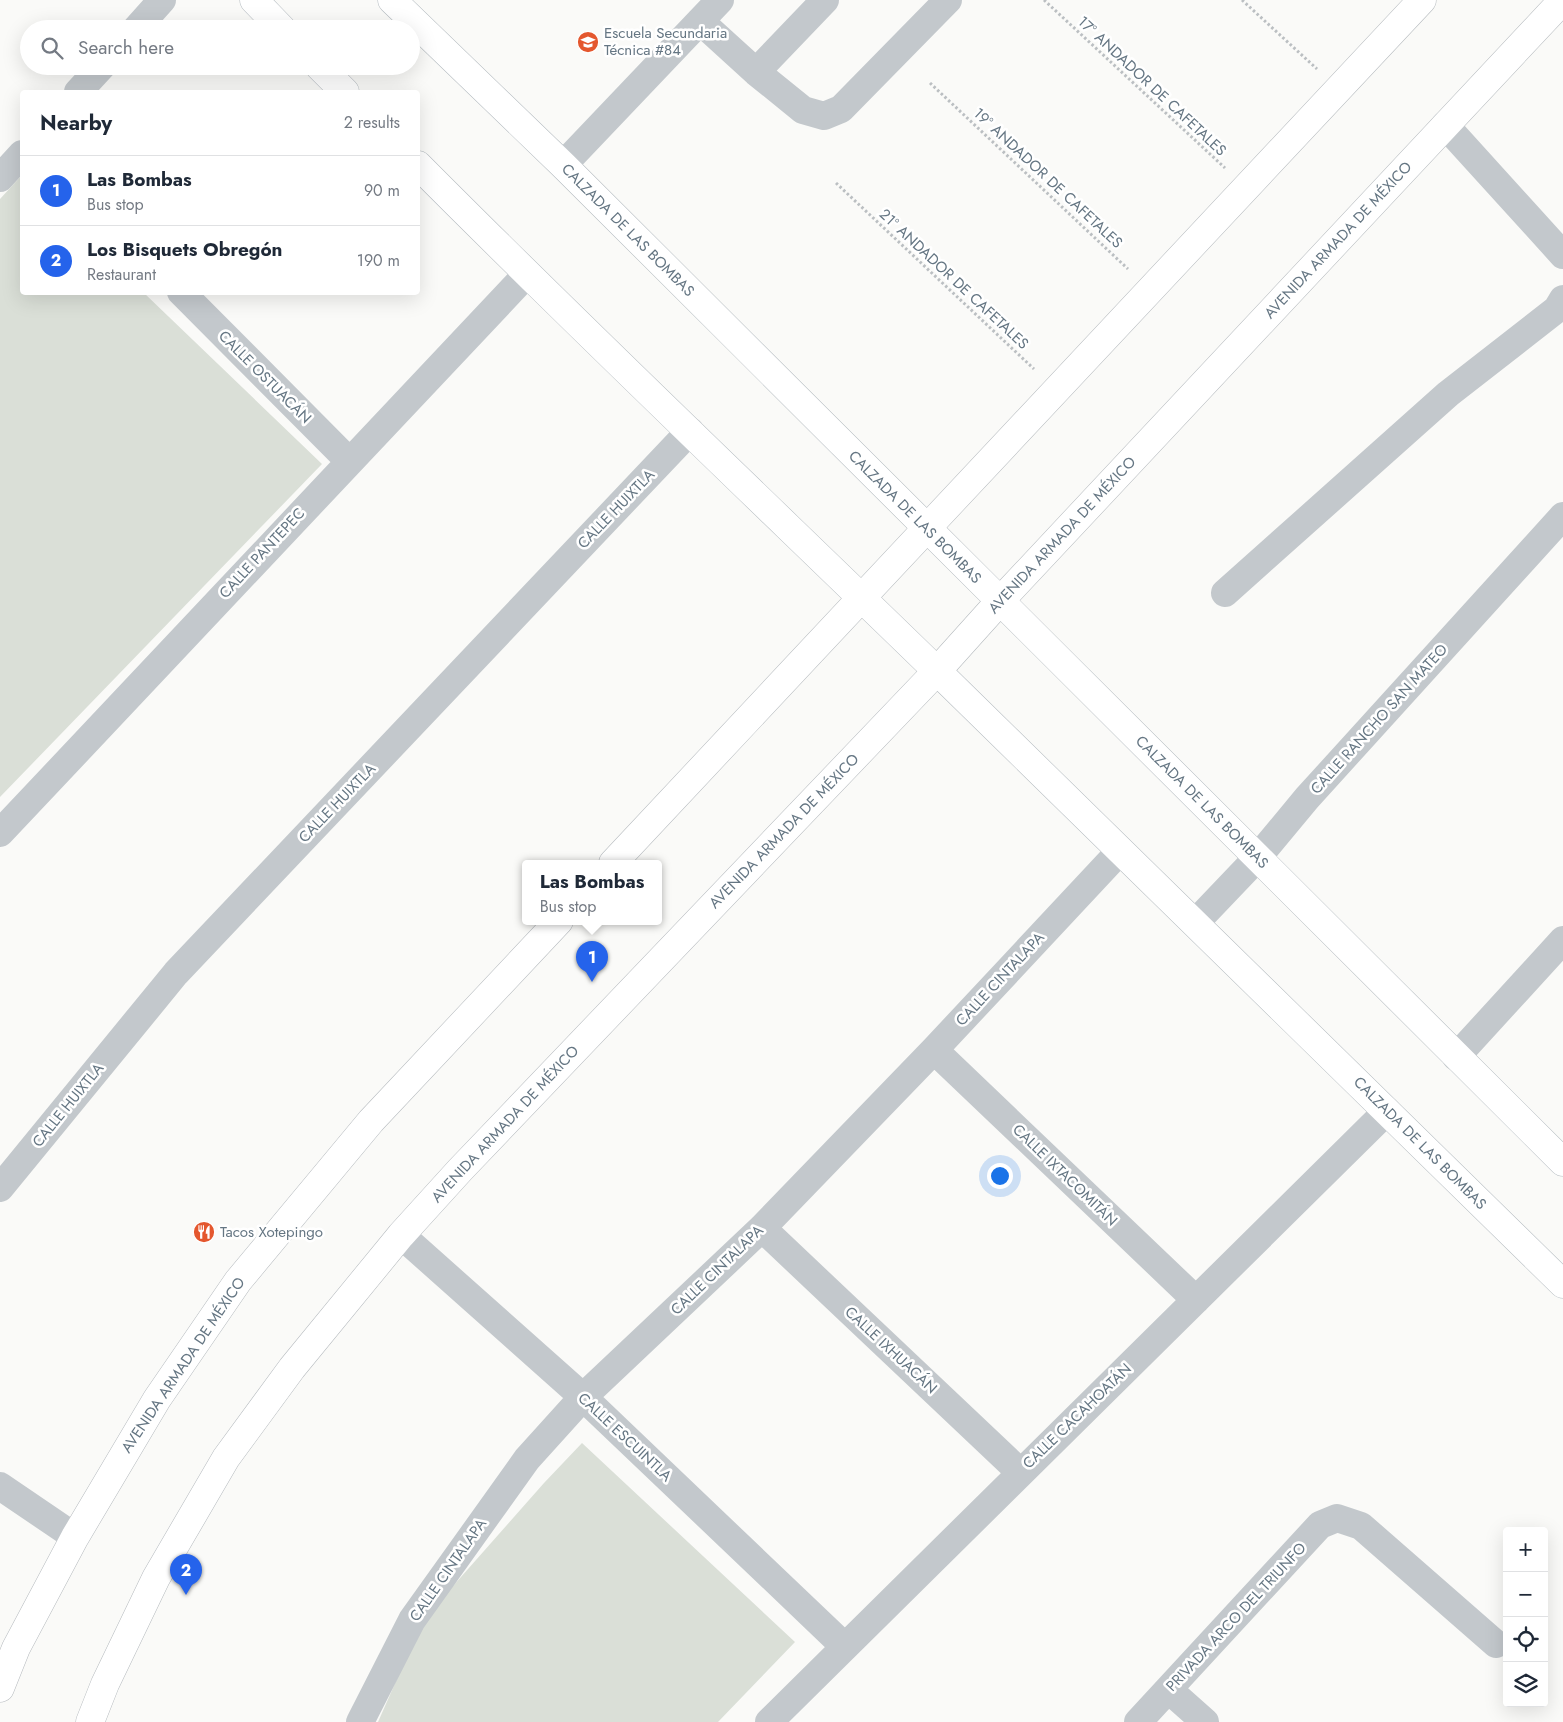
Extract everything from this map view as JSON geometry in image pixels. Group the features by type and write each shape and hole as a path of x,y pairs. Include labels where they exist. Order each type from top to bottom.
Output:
{"main road":[{"path":"254,0 273,20"},
{"name":"CALZADA DE LAS BOMBAS","path":"392,0 413,20"},
{"path":"616,860 1422,0"},
{"name":"AVENIDA ARMADA DE MÉXICO","path":"90,1722 105,1684 156,1578 226,1458 292,1368 401,1235 937,671 999,602 1563,0"},
{"name":"CALZADA DE LAS BOMBAS","path":"420,27 563,165 999,602 1258,857 1563,1162"},
{"path":"328,75 343,90"},
{"name":"CALZADA DE LAS BOMBAS","path":"420,167 526,275 937,671 1120,851 1196,922 1563,1284"},
{"name":"AVENIDA ARMADA DE MÉXICO","path":"0,1688 16,1648 74,1537 157,1399 238,1280 371,1121 555,925"}],"street":[{"path":"144,20 162,0"},
{"path":"563,165 720,0"},
{"path":"756,72 825,0"},
{"path":"700,21 756,72 803,110 824,116 841,109 948,0"},
{"path":"80,90 94,75"},
{"path":"1445,126 1563,255"},
{"path":"0,178 20,156"},
{"name":"CALLE PANTEPEC","path":"0,833 526,275"},
{"name":"CALLE OSTUACÁN","path":"183,295 349,461"},
{"path":"1225,593 1448,394 1557,309 1563,299"},
{"name":"CALLE HUIXTLA","path":"0,1188 176,974 690,432"},
{"name":"CALLE RANCHO SAN MATEO","path":"1196,922 1258,857 1307,798 1563,516"},
{"name":"CALLE CINTALAPA","path":"360,1722 412,1620 527,1459 583,1397 762,1228 934,1050 1120,851"},
{"path":"1456,1057 1563,940"},
{"name":"CALLE IXTACOMITÁN","path":"934,1050 1196,1300"},
{"name":"CALLE CACAHOATÁN","path":"769,1722 1387,1111"},
{"name":"CALLE IXHUACÁN","path":"762,1228 1020,1472"},
{"name":"CALLE ESCUINTLA","path":"401,1235 583,1397 844,1646"},
{"path":"0,1486 74,1537"},
{"name":"PRIVADA ARCO DEL TRIUNFO","path":"1138,1722 1320,1525 1337,1518 1361,1526 1496,1644"},
{"path":"1169,1690 1205,1722"}],"path":[{"name":"17° ANDADOR DE CAFETALES","path":"1044,0 1245,188"},
{"path":"1242,0 1338,88"},
{"name":"19° ANDADOR DE CAFETALES","path":"930,83 1150,290"},
{"name":"21° ANDADOR DE CAFETALES","path":"836,183 1057,390"}],"shaded area":[{"path":"20,177 20,295 146,295 322,464 0,797 0,199"},
{"path":"582,1443 795,1642 718,1722 378,1722 423,1620 544,1483"}],"place":[{"name":"Escuela Secundaria Técnica #84","path":"588,42"},
{"name":"Las Bombas","path":"592,982"},
{"name":"Tacos Xotepingo","path":"204,1232"},
{"name":"Los Bisquets Obregón","path":"186,1595"}]}
